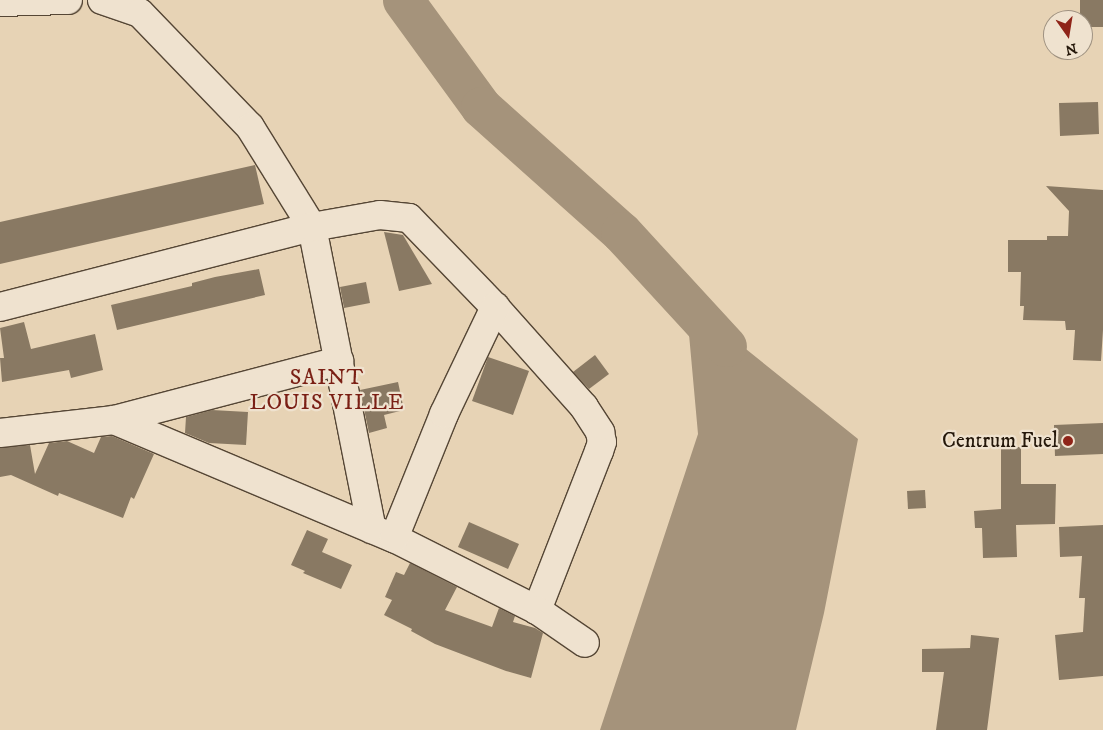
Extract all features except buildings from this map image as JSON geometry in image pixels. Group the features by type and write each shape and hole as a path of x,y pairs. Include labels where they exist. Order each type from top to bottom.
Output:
{"street":[{"path":"0,2 68,0"},
{"path":"102,0 140,13 250,127 312,227 338,361 383,533"},
{"path":"0,307 312,227 380,215 409,218 495,307 584,407 597,425 602,442 537,610"},
{"path":"383,533 444,414 495,307"},
{"path":"0,432 114,420 338,361"},
{"path":"114,420 383,533 537,610 585,642"}],"shaded area":[{"path":"686,301 858,439 824,613 796,730 600,730 698,434"}],"waterway":[{"path":"403,0 481,107 621,232 726,346"}],"place":[{"name":"Centrum Fuel","path":"1068,441"}],"district":[{"name":"SAINT LOUIS VILLE","path":"327,390"}]}
